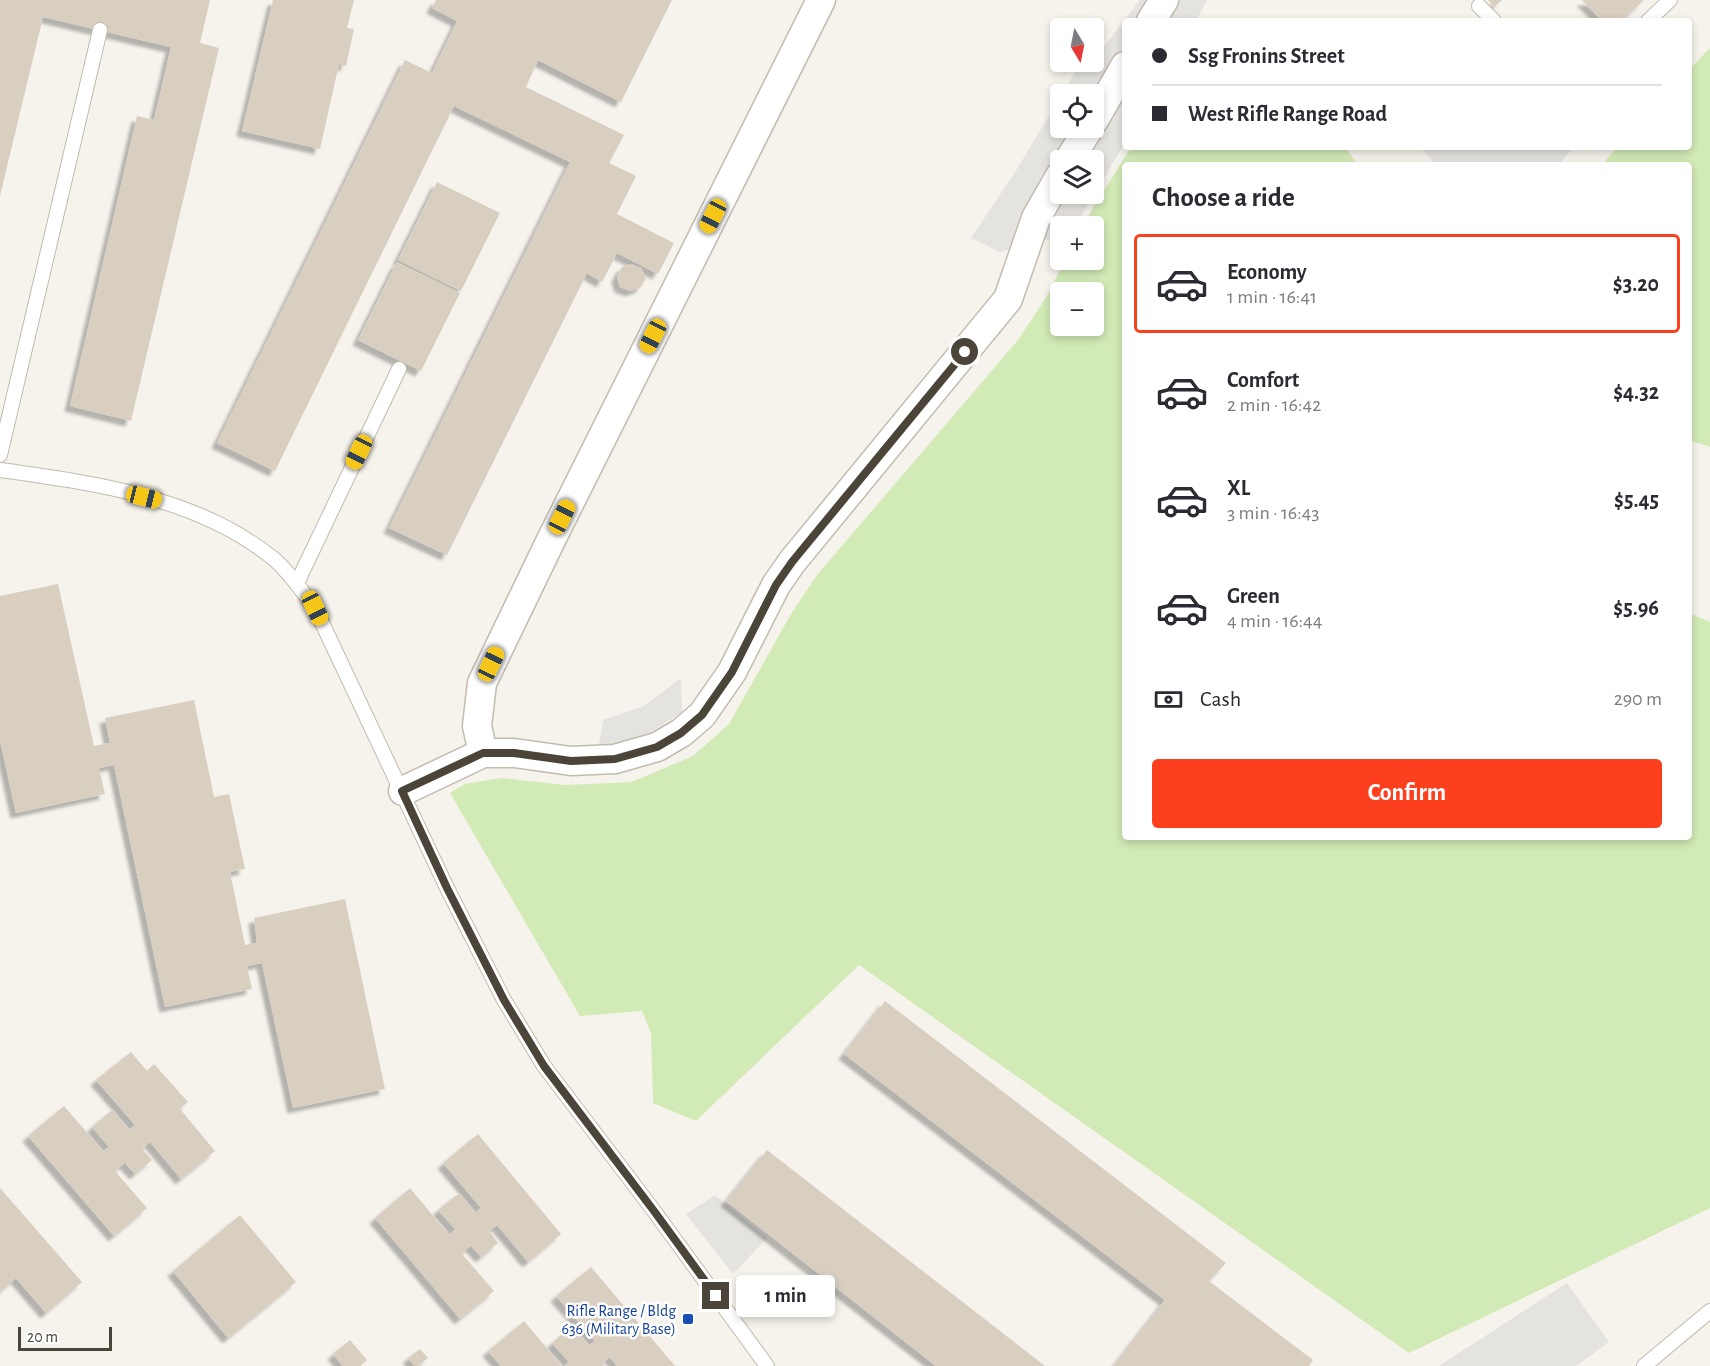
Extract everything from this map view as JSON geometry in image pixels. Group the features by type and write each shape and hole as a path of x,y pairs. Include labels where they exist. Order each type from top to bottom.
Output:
{"street":[{"path":"483,753 477,726 483,683 557,528 821,0"},
{"path":"1154,18 1164,0"},
{"path":"1104,103 1122,71"},
{"path":"402,791 483,753 514,753 571,761 615,759 657,747 681,733 702,715 732,672 776,585 792,562 1008,299 1035,218 1050,193"}],"lane":[{"path":"1651,18 1670,0"},
{"path":"1479,6 1491,18"},
{"path":"0,455 100,30"},
{"path":"297,583 399,369"},
{"path":"0,470 73,480 185,510 243,537 275,560 297,583 315,608 447,888 504,1000 544,1066 767,1366"},
{"path":"1644,1366 1710,1311"}],"green space":[{"path":"1710,48 1710,447 1692,441 1692,162 1604,162 1614,150 1692,150 1692,67"},
{"path":"1129,150 1347,150 1356,162 1122,162 1122,840 1692,840 1692,614 1710,622 1710,1208 1409,1353 859,965 696,1121 653,1103 651,1033 642,1011 580,1016 450,793 465,784 502,778 565,785 632,782 693,756 729,724 791,614 817,575 1018,340 1050,290 1050,336 1104,336 1104,282 1054,282 1060,270 1104,270 1104,216 1088,216 1096,204 1104,204 1104,191"}],"shaded area":[{"path":"1140,0 1207,0 1198,18 1126,18"},
{"path":"1122,23 1122,148 1104,178 1104,150 1050,150 1050,204 1088,204 1081,216 1050,216 1050,239 1000,252 971,238 1050,114 1050,138 1104,138 1104,84 1068,84 1075,72 1104,72 1104,47"},
{"path":"1422,150 1571,150 1561,162 1434,162"},
{"path":"681,678 682,712 656,729 621,747 598,750 603,720 644,706"},
{"path":"715,1195 767,1238 733,1274 686,1214"},
{"path":"1567,1283 1609,1342 1576,1366 1439,1366"}],"building":[{"path":"0,0 210,0 200,43 219,48 131,421 70,406 137,116 154,120 171,47 43,17 0,196"},
{"path":"273,0 354,0 347,28 354,29 346,66 339,64 320,149 242,131"},
{"path":"436,0 672,0 621,102 538,60 526,87 624,135 609,163 636,176 617,214 674,243 658,274 617,253 602,282 587,273 447,555 389,528 570,162 454,106 275,471 217,443 405,60 432,73 457,21 432,8"},
{"path":"1488,0 1502,0 1494,7"},
{"path":"1582,0 1644,0 1625,18 1599,18"},
{"path":"437,182 500,213 461,291 398,260"},
{"path":"397,262 460,293 421,371 358,340"},
{"path":"631,264 641,268 646,278 641,287 631,291 620,287 617,277 622,267"},
{"path":"58,584 94,746 110,743 105,718 194,700 214,797 229,794 245,869 230,872 245,945 257,943 254,918 345,899 385,1089 293,1108 262,963 247,966 252,989 165,1007 114,765 99,768 105,794 16,813 0,740 0,596"},
{"path":"885,1001 1226,1263 1209,1281 1313,1360 1309,1366 1114,1366 1165,1300 844,1054"},
{"path":"131,1052 147,1071 154,1064 188,1102 180,1109 215,1151 181,1179 150,1142 142,1149 152,1160 135,1174 125,1163 115,1171 147,1208 114,1236 28,1136 64,1106 103,1151 109,1147 92,1127 112,1110 129,1130 135,1125 96,1080"},
{"path":"478,1134 561,1234 528,1262 497,1225 489,1231 498,1243 481,1257 471,1246 468,1248 462,1254 494,1291 460,1319 375,1218 410,1188 449,1235 455,1229 438,1210 459,1193 475,1213 481,1208 443,1163"},
{"path":"767,1150 1045,1366 936,1366 726,1201"},
{"path":"0,1188 82,1282 46,1313 16,1278 0,1292"},
{"path":"240,1215 296,1282 228,1338 173,1271"},
{"path":"591,1267 675,1366 617,1366 610,1357 602,1364 604,1366 564,1366 569,1362 552,1343 572,1326 589,1346 595,1341 556,1296"},
{"path":"524,1321 562,1366 501,1366 488,1351"},
{"path":"350,1340 367,1360 360,1366 343,1366 333,1354"},
{"path":"420,1349 428,1358 415,1366 408,1358"}],"place":[{"name":"Rifle Range / Bldg 636 (Military Base)","path":"688,1319"}],"route":[{"path":"716,1296 544,1066 504,1000 447,888 402,791 483,753 514,753 571,761 615,759 657,747 681,733 702,715 732,672 776,585 792,562 965,352"}]}
